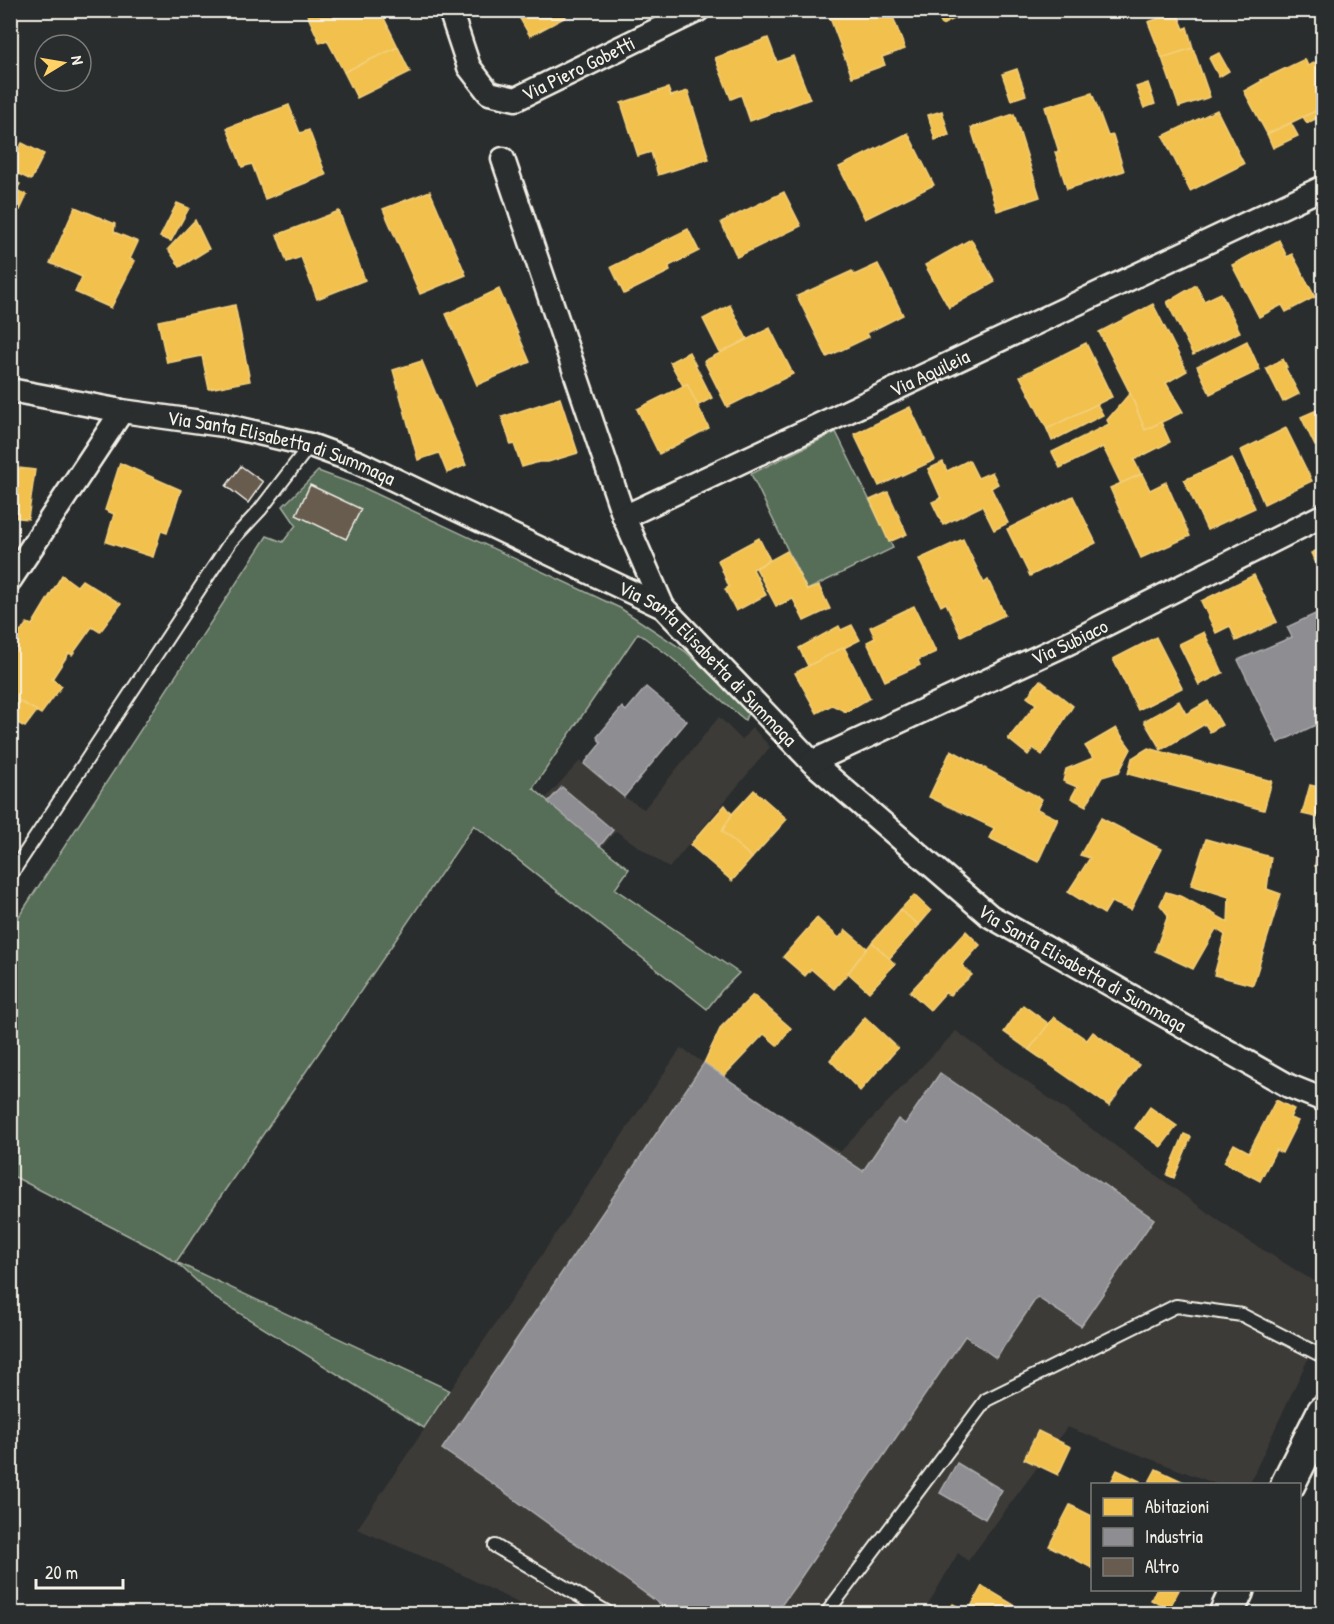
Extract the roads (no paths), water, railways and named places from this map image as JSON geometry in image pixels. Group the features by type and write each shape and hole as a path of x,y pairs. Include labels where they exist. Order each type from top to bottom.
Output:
{"street":[{"name":"Via Piero Gobetti","path":"450,10 468,67 489,93 516,99 698,10"},
{"path":"503,159 624,517 663,607"},
{"name":"Via Aquileia","path":"624,517 1323,187"},
{"name":"Via Santa Elisabetta di Summaga","path":"10,390 122,411 222,425 310,445 357,462 663,607 812,762 990,915 1289,1086 1323,1100"},
{"path":"10,580 122,411"},
{"name":"Via Subiaco","path":"812,762 1075,640 1323,515"},
{"path":"1289,1483 1323,1412"},
{"path":"1226,1614 1237,1591"}],"lane":[{"path":"10,876 231,541 260,510 310,445"},
{"path":"826,1614 986,1400 1176,1306 1242,1315 1323,1357"},
{"path":"495,1546 610,1614"}]}
